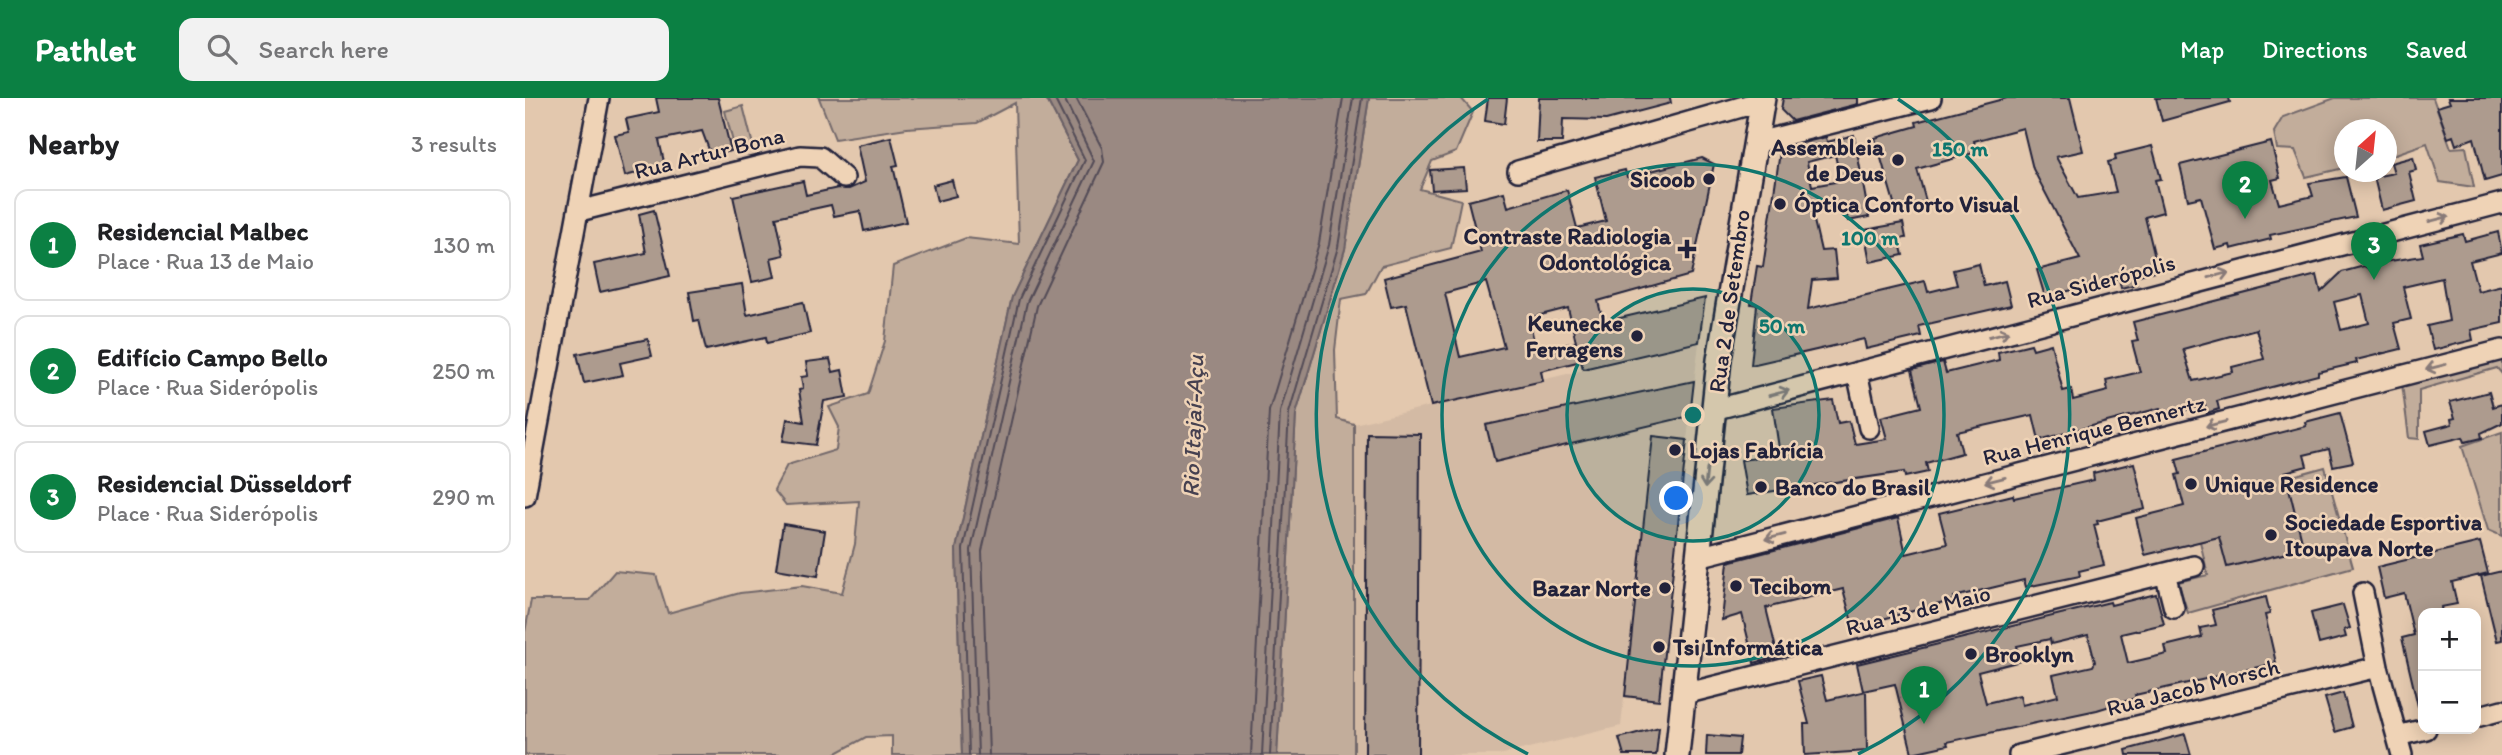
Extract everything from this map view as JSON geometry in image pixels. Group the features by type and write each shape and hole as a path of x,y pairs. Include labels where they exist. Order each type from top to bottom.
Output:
{"main road":[{"name":"Rua 2 de Setembro","path":"1677,755 1713,410 1730,283 1763,100"}],"street":[{"path":"525,496 599,98"},
{"path":"1754,143 1931,98"},
{"path":"1518,171 1763,100"},
{"name":"Rua Artur Bona","path":"579,211 800,156 820,157 844,178"},
{"name":"Rua Siderópolis","path":"1713,410 2502,203"},
{"name":"Rua Henrique Bennertz","path":"1698,557 2502,350"},
{"path":"1857,372 1868,428"},
{"name":"Rua 13 de Maio","path":"1684,694 2194,566"},
{"path":"2165,573 2174,608"},
{"path":"2363,593 2378,667 2400,745 2418,734"},
{"name":"Rua Jacob Morsch","path":"2019,755 2378,667"},
{"path":"2481,715 2502,710"}],"shaded area":[{"path":"819,98 1046,98 1078,160 1012,297 956,549 962,755 892,755 892,736 866,737 833,755 525,755 525,632 531,600 590,600 615,571 656,575 668,613 740,593 802,586 842,593 855,544 859,501 786,505 774,490 787,465 836,450 839,427 829,407 868,394 885,341 893,266 966,238 1019,244 1015,103 977,123 907,128 835,139"},
{"path":"1369,98 1461,98 1473,112 1456,152 1432,161 1420,189 1461,200 1451,248 1381,266 1366,294 1341,299 1335,350 1337,419 1354,424 1354,755 1277,755 1296,414 1345,249"},
{"path":"2335,98 2433,98 2451,148 2466,147 2474,187 2440,182 2427,143 2397,154 2397,119 2334,119 2334,170 2306,177 2295,150 2277,149 2274,132 2283,117"},
{"path":"743,106 754,149 736,154 725,111"},
{"path":"1699,343 1687,439 1652,436 1621,726 1499,755 1354,755 1354,424"},
{"path":"2502,359 2502,374 2497,368 2419,390 2419,439 2409,438 2402,384"},
{"path":"2502,432 2502,536 2488,530 2462,446"},
{"name":"Sociedade Esportiva Itoupava Norte","path":"2325,467 2353,567 2188,613 2178,582 2208,575 2191,504"}],"water":[{"name":"Rio Itajaí-Açu","path":"1046,98 1369,98 1345,249 1296,414 1277,755 962,755 956,549 1012,297 1078,160"}],"building":[{"path":"656,98 718,98 731,151 711,155 702,131 659,140 665,166 625,176 615,135 629,132 626,119 659,112"},
{"path":"1488,98 1507,98 1504,124 1485,121"},
{"path":"1539,98 1670,98 1671,103 1606,120 1563,119 1562,142 1537,142"},
{"path":"1783,98 1858,98 1858,104 1792,121 1781,110"},
{"path":"2007,98 2070,98 2083,151 2056,157 2078,198 2116,192 2108,162 2116,160 2115,155 2152,146 2161,179 2155,180 2163,212 2145,217 2158,270 2135,276 2137,284 2121,288 2119,278 2045,297 2037,270 2080,259 2033,169 2023,128 1974,141 1977,152 1917,169 1927,205 1897,213 1875,138 1917,126 1916,122"},
{"path":"2156,98 2229,98 2230,102 2162,121"},
{"path":"2448,98 2502,98 2502,176 2485,181 2474,138 2456,145 2453,136 2448,138 2437,107 2450,103"},
{"path":"1854,135 1869,217 1848,221 1845,206 1812,212 1821,251 1834,250 1837,278 1812,280 1808,309 1925,281 1928,292 1957,285 1953,270 1979,264 1984,286 2005,281 2011,305 1919,326 1921,336 1866,349 1864,339 1751,365 1757,305 1751,304 1757,266 1763,267 1780,152 1782,148 1826,137 1827,142","holes":["1835,155 1841,181 1812,186 1807,162"]},
{"path":"891,137 898,165 893,166 906,222 864,231 860,211 834,216 831,205 776,217 784,255 771,258 775,277 752,282 733,196 803,181 806,195 838,188 849,189 865,182 857,145"},
{"path":"2271,142 2280,178 2272,180 2279,204 2313,196 2309,183 2334,179 2334,182 2347,182 2356,217 2270,235 2271,239 2231,249 2230,245 2215,249 2201,197 2188,200 2180,165"},
{"path":"2413,157 2416,170 2409,172 2416,201 2382,210 2375,182 2397,182 2397,161"},
{"path":"1702,158 1714,164 1691,275 1598,301 1603,322 1705,298 1699,342 1583,369 1581,361 1541,371 1543,381 1431,406 1406,304 1391,307 1384,278 1481,252 1468,201 1504,192 1508,207 1567,190 1577,228 1606,221 1595,177 1625,170 1627,177","holes":["1486,282 1504,347 1460,357 1445,293","1568,308 1576,342 1536,351 1529,318"]},
{"path":"1464,168 1466,188 1432,190 1430,170"},
{"path":"952,180 956,196 937,201 933,185"},
{"path":"654,210 670,276 600,292 594,264 646,253 639,214"},
{"path":"1903,223 1906,238 1899,239 1903,255 1870,262 1864,230"},
{"path":"2498,232 2502,253 2470,261 2478,291 2502,285 2502,323 2471,330 2473,340 2433,350 2427,326 2449,321 2442,278 2403,287 2411,319 2394,323 2401,349 2356,360 2357,363 2318,372 2318,375 2217,401 2219,409 2207,413 2205,405 2162,416 2160,408 2039,440 2033,415 1957,432 1962,453 1926,463 1928,472 1905,477 1904,472 1747,495 1741,460 1780,455 1773,408 1833,400 1838,423 1849,421 1855,444 1887,439 1881,417 1921,407 1912,370 1943,362 1946,373 1999,360 1998,352 2031,344 2033,349 2051,344 2063,391 2071,389 2073,400 2108,391 2106,380 2140,372 2132,342 2138,341 2133,322 2317,275 2321,292 2342,272 2364,266 2372,271 2377,263 2423,256 2420,244 2463,234 2465,241","holes":["2362,295 2369,323 2341,330 2334,302","2256,329 2264,359 2232,367 2233,372 2193,381 2183,349"]},
{"path":"742,284 747,315 803,302 810,333 767,343 766,337 706,350 699,320 694,321 689,292"},
{"path":"648,339 652,356 620,363 623,375 584,383 577,354"},
{"path":"830,359 833,372 842,370 847,397 824,401 816,445 783,441 787,419 804,422 799,390 803,389 801,377 808,376 806,362"},
{"path":"1694,381 1690,416 1495,462 1486,425"},
{"path":"2489,392 2493,407 2502,404 2502,423 2481,433 2482,438 2465,442 2463,437 2430,445 2426,431 2452,424 2451,419 2455,418 2450,402"},
{"path":"2340,413 2353,462 2333,466 2329,449 2304,455 2307,466 2285,472 2304,549 2227,567 2219,537 2145,555 2136,518 2184,506 2176,475 2180,474 2176,459 2306,426 2305,422"},
{"path":"1367,433 1420,434 1418,755 1365,755"},
{"path":"1653,436 1687,440 1659,700 1625,696"},
{"path":"2134,463 2145,509 2097,521 2098,524 2094,525 2104,565 2079,571 2080,576 2026,587 2024,580 1954,597 1955,600 1875,621 1876,624 1854,630 1843,589 1766,608 1778,657 1754,663 1742,614 1722,620 1728,562 1898,518 1906,554 1947,544 1939,513 2013,495 2014,498 2094,480 2093,473"},
{"path":"783,524 825,531 818,576 776,569"},
{"path":"2480,542 2488,573 2452,582 2457,604 2441,608 2418,608 2418,706 2402,638 2414,635 2404,593 2384,598 2377,567"},
{"path":"2502,571 2502,640 2497,641 2481,576"},
{"path":"2156,594 2164,624 2121,634 2128,663 2167,654 2165,646 2202,637 2200,628 2216,625 2212,610 2266,597 2270,614 2265,615 2276,663 2135,695 2136,698 2097,710 1947,742 1948,745 1912,753 1895,684 1863,691 1857,664 2110,602 2111,605","holes":["2088,635 2095,662 2093,666 2053,675 2058,696 2022,705 2020,695 1986,703 1978,672 2021,661 2017,646 2050,639 2051,644"]},
{"path":"2343,605 2350,628 2344,630 2346,637 2319,644 2311,613"},
{"path":"1821,676 1827,700 1866,691 1867,751 1805,755 1804,724 1809,724 1798,681"},
{"path":"2343,693 2352,727 2335,732 2325,698"},
{"path":"1659,727 1656,755 1624,755 1619,738"},
{"path":"2185,734 2191,755 2127,755 2126,750"},
{"path":"1707,735 1740,738 1738,755 1706,755"}],"place":[{"name":"Assembleia de Deus","path":"1898,160"},
{"name":"Sicoob","path":"1709,179"},
{"name":"Óptica Conforto Visual","path":"1780,204"},
{"name":"Edifício Campo Bello","path":"2245,219"},
{"name":"Contraste Radiologia Odontológica","path":"1687,249"},
{"name":"Residencial Düsseldorf","path":"2374,280"},
{"name":"Keunecke Ferragens","path":"1637,336"},
{"name":"Lojas Fabrícia","path":"1675,450"},
{"name":"Unique Residence","path":"2191,484"},
{"name":"Banco do Brasil","path":"1761,487"},
{"name":"Sociedade Esportiva Itoupava Norte","path":"2271,535"},
{"name":"Tecibom","path":"1736,586"},
{"name":"Bazar Norte","path":"1665,588"},
{"name":"Tsi Informática","path":"1659,647"},
{"name":"Brooklyn","path":"1971,654"},
{"name":"Residencial Malbec","path":"1924,724"}]}
